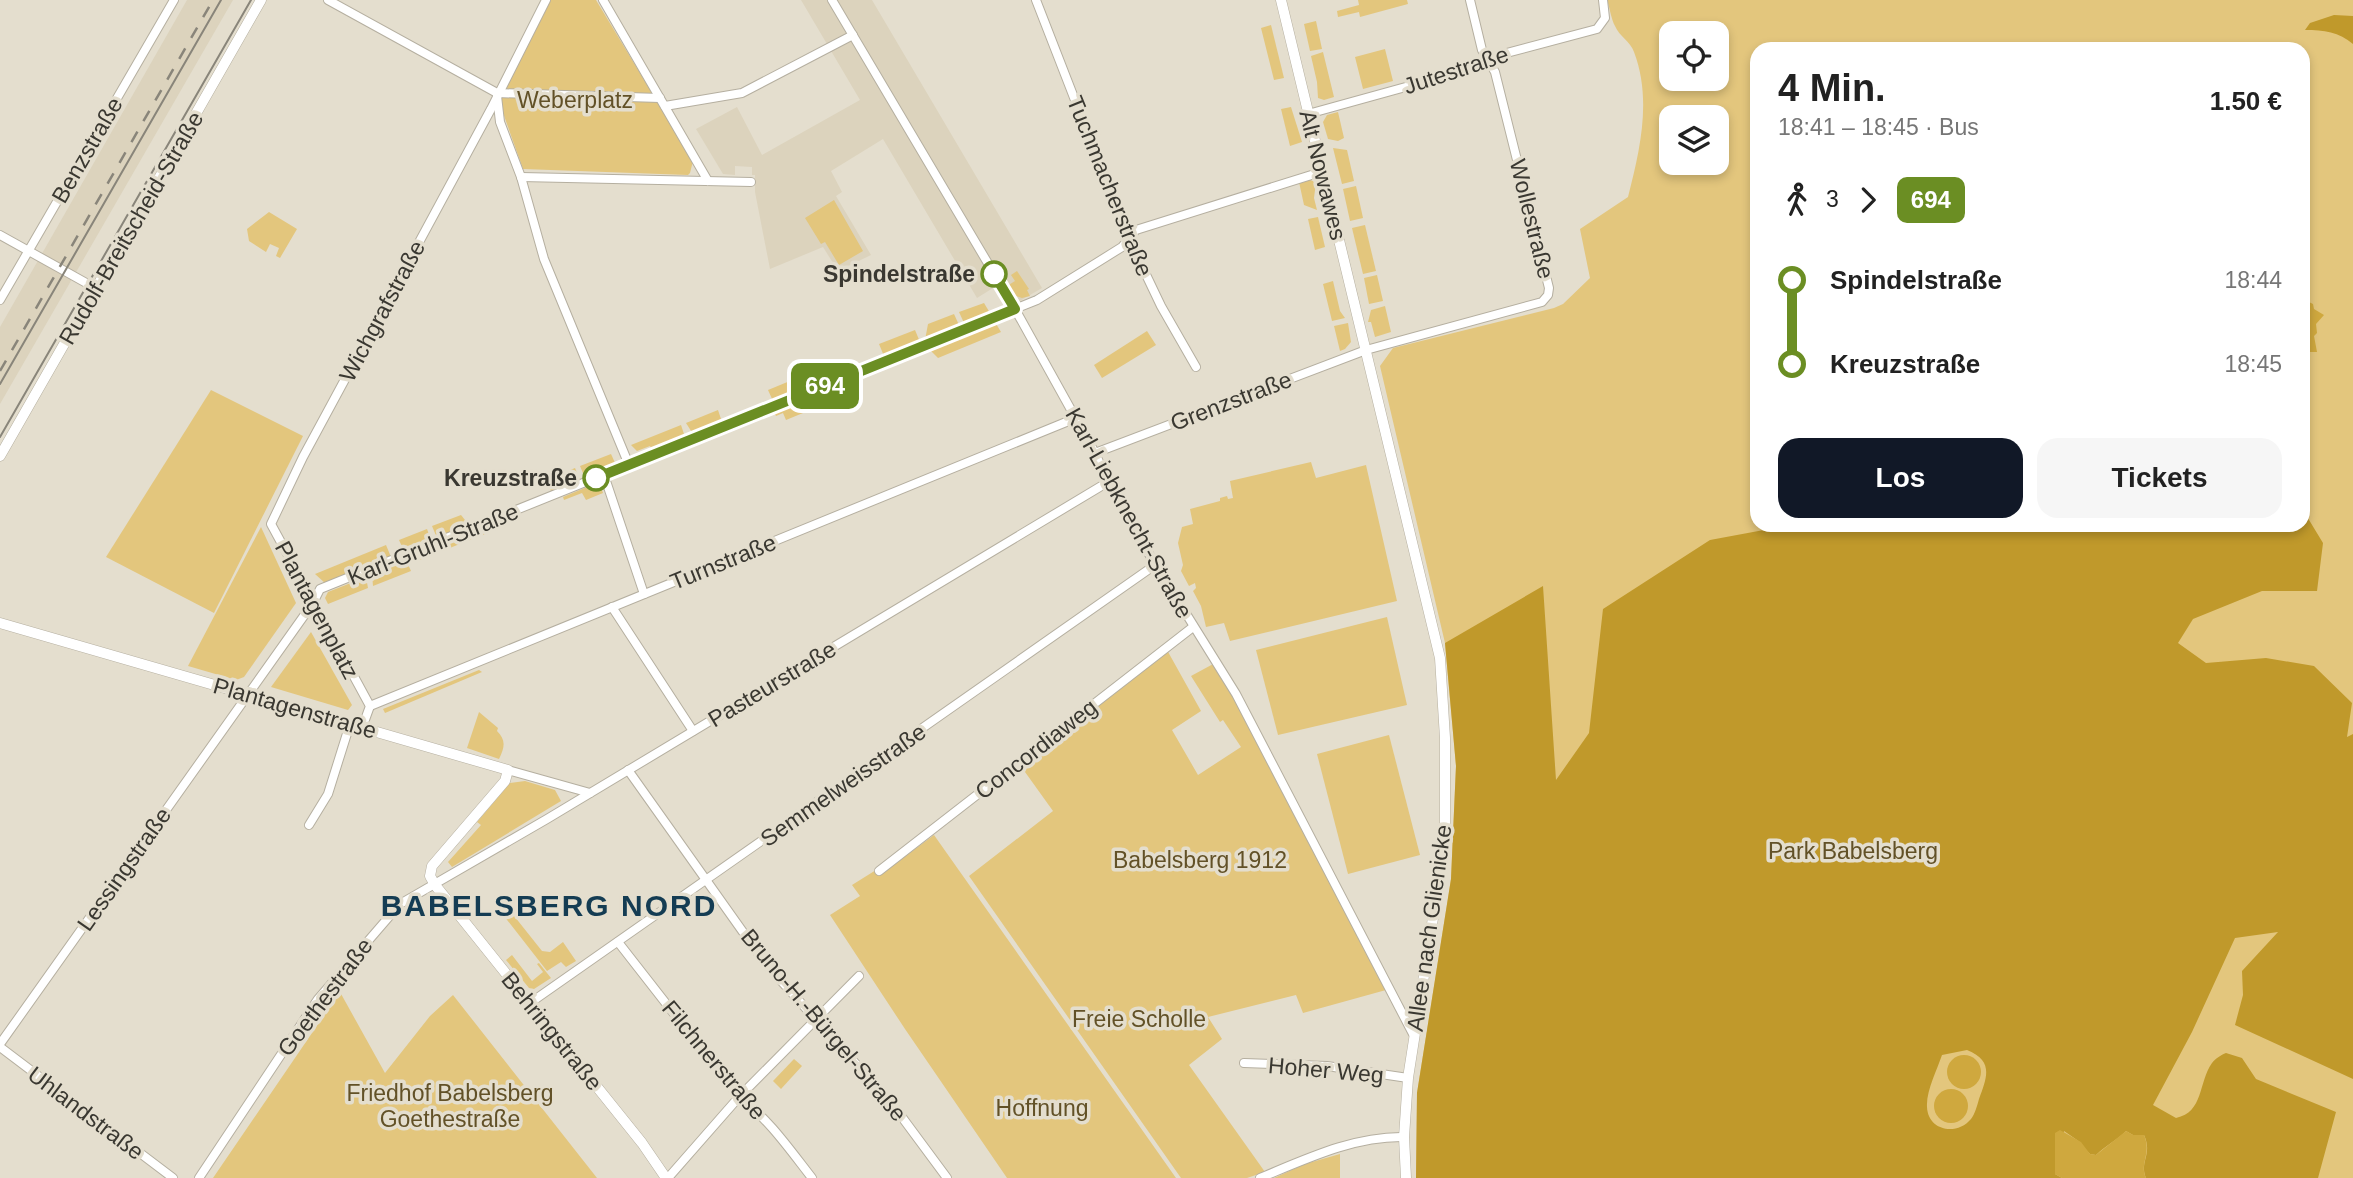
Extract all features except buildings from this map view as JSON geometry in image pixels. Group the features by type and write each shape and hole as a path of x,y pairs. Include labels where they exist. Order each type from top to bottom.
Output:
{"street":[{"name":"Benzstraße","path":"0,300 174,0"},
{"name":"Rudolf-Breitscheid-Straße","path":"0,456 261,0"},
{"path":"328,0 497,93 662,102 742,93 853,35"},
{"path":"546,0 497,93 500,122 521,177 544,259 629,465"},
{"path":"603,0 708,181"},
{"name":"Karl-Liebknecht-Straße","path":"832,0 1015,309 1155,565 1236,694 1413,1034"},
{"name":"Tuchmacherstraße","path":"1036,0 1129,239 1161,306 1196,368"},
{"name":"Alt Nowawes","path":"1281,0 1366,350"},
{"name":"Wollestraße","path":"1366,350 1542,303 1548,295 1549,288 1499,86 1495,72 1482,50 1470,0"},
{"name":"Jutestraße","path":"1308,114 1478,67 1499,55 1597,29 1602,24 1605,12 1602,0"},
{"name":"Wichgrafstraße","path":"274,530 271,524 303,457 497,93"},
{"path":"1015,309 1037,300 1122,247 1136,230 1321,172"},
{"path":"521,177 751,182"},
{"path":"0,235 97,289"},
{"name":"Karl-Gruhl-Straße","path":"248,695 320,589 1015,309"},
{"name":"Grenzstraße","path":"1095,453 1366,350"},
{"name":"Allee nach Glienicke","path":"1366,350 1440,658 1445,738 1445,841 1413,1034 1404,1137 1406,1178"},
{"name":"Turnstraße","path":"370,706 1076,418"},
{"path":"604,475 644,594"},
{"name":"Pasteurstraße","path":"435,885 1108,482"},
{"name":"Plantagenplatz","path":"274,530 370,706 362,728"},
{"name":"Semmelweisstraße","path":"530,1003 1155,565"},
{"path":"612,607 693,731"},
{"name":"Plantagenstraße","path":"0,623 590,793"},
{"name":"Concordiaweg","path":"879,871 1193,627"},
{"name":"Lessingstraße","path":"0,1045 248,695"},
{"path":"309,825 328,794 350,724"},
{"path":"435,885 430,876 432,866 505,781 508,770"},
{"name":"Bruno-H.-Bürgel-Straße","path":"628,770 765,963 893,1105 947,1178"},
{"name":"Behringstraße","path":"435,885 642,1143 667,1178"},
{"name":"Goethestraße","path":"200,1178 318,999 400,904 435,885"},
{"name":"Filchnerstraße","path":"618,942 739,1097 751,1106 812,1178"},
{"path":"667,1178 739,1097 859,976"},
{"name":"Uhlandstraße","path":"0,1045 173,1178"},
{"name":"Hoher Weg","path":"1244,1063 1327,1066 1408,1078"},
{"path":"1260,1178 1356,1142 1404,1137"}],"shaded area":[{"path":"187,0 233,0 0,404 0,327"},
{"path":"801,0 872,0 1042,288 1018,302 993,288 977,298 883,139 831,171 842,192 836,196 871,255 838,271 823,247 770,269 752,167 735,166 735,175 723,174 696,129 737,107 762,155 860,100"},
{"path":"2310,302 2314,309 2324,315 2316,324 2317,333 2314,336 2317,352 2310,352"},
{"path":"1964,1055 1976,1060 1981,1072 1976,1084 1964,1089 1952,1084 1947,1072 1952,1060"},
{"path":"1951,1089 1963,1094 1968,1106 1963,1118 1951,1123 1939,1118 1934,1106 1939,1094"},
{"path":"2060,1130 2081,1142 2090,1154 2096,1155 2126,1131 2133,1135 2144,1135 2147,1148 2144,1168 2146,1178 2062,1178 2055,1174 2055,1133"}],"green space":[{"name":"Weberplatz","path":"550,0 596,0 693,161 688,175 523,169 497,96"},
{"path":"1358,0 1407,0 1408,4 1360,17 1359,12 1338,17 1337,11 1359,5"},
{"name":"Park Babelsberg","path":"1607,0 2353,0 2353,1178 1416,1178 1417,1093 1451,879 1456,766 1445,643 1380,366 1393,348 1554,308 1563,304 1590,278 1580,229 1628,197 1640,143 1643,106 1639,70 1632,48 1619,33"},
{"path":"2334,15 2353,16 2353,44 2331,32 2305,30 2310,23"},
{"path":"1316,21 1322,49 1310,51 1304,24"},
{"path":"1271,25 1284,78 1274,80 1261,28"},
{"path":"1385,49 1393,81 1363,89 1355,57"},
{"path":"1323,52 1334,97 1324,100 1318,98 1311,56"},
{"path":"1291,107 1302,142 1290,146 1281,109"},
{"path":"1338,112 1344,138 1338,141 1328,139 1323,122 1327,115"},
{"path":"1333,148 1347,150 1354,181 1342,184"},
{"path":"1299,182 1316,182 1314,198 1317,210 1304,205"},
{"path":"1356,186 1363,218 1350,221 1343,189"},
{"path":"834,200 863,251 839,265 825,242 821,244 805,218"},
{"path":"269,212 297,229 280,258 276,256 279,248 270,244 266,252 249,241 247,229"},
{"path":"1318,217 1325,247 1315,250 1308,219"},
{"path":"1365,225 1376,271 1363,274 1352,228"},
{"path":"1017,271 1029,289 1027,290 1030,296 1016,296 1007,286 1015,281 1011,275"},
{"path":"1377,275 1383,301 1369,304 1364,278"},
{"path":"1333,281 1340,311 1345,318 1332,321 1323,284"},
{"path":"984,303 990,313 964,323 959,312"},
{"path":"1385,306 1391,332 1375,337 1371,322 1368,322 1371,310"},
{"path":"954,314 959,325 925,340 928,324"},
{"path":"995,322 1001,332 938,358 929,349"},
{"path":"1348,323 1351,342 1340,351 1334,326"},
{"path":"915,330 920,342 884,356 879,344"},
{"path":"1147,331 1156,345 1102,378 1094,365"},
{"path":"836,362 841,374 815,384 810,373"},
{"path":"802,376 807,387 773,401 768,390"},
{"path":"843,384 847,394 836,399 834,394 818,401 820,406 786,420 783,413 776,416 774,412"},
{"path":"211,390 303,436 214,613 106,557"},
{"path":"718,410 722,422 693,434 686,423"},
{"path":"681,425 685,437 652,450 650,446 637,451 631,445"},
{"path":"611,454 616,465 585,478 580,466"},
{"path":"1311,462 1316,478 1366,465 1397,601 1230,641 1224,623 1206,627 1201,606 1193,591 1196,588 1195,583 1189,586 1181,571 1183,565 1178,543 1182,527 1193,524 1190,509 1220,501 1220,498 1227,496 1228,499 1233,498 1230,481"},
{"path":"575,468 580,480 551,491 547,480"},
{"path":"599,482 603,493 586,500 582,493 564,500 563,497"},
{"path":"461,515 469,525 437,538 432,526"},
{"name":"Park Babelsberg","path":"2310,522 2323,543 2317,591 2262,591 2193,619 2178,643 2206,663 2266,658 2314,666 2352,703 2347,737 2353,734 2353,1079 2235,1025 2243,995 2242,971 2278,932 2235,938 2192,1032 2153,1105 2176,1118 2185,1115 2196,1103 2208,1071 2218,1057 2226,1053 2242,1058 2256,1079 2336,1112 2318,1178 2146,1178 2144,1167 2147,1147 2144,1135 2133,1135 2126,1131 2096,1155 2090,1154 2064,1131 2055,1174 2062,1178 1416,1178 1417,1093 1451,879 1456,766 1445,643 1543,586 1556,780 1589,733 1603,609 1710,540 1753,532 2310,532","holes":["1967,1050 1985,1065 1986,1077 1974,1115 1958,1128 1938,1126 1929,1115 1927,1101 1942,1055"]},
{"path":"261,527 296,603 244,677 236,680 188,666"},
{"path":"427,529 431,540 404,551 399,540"},
{"path":"483,529 485,534 417,561 416,556"},
{"path":"386,545 391,557 325,583 315,574"},
{"path":"406,560 411,571 373,586 372,574"},
{"path":"366,577 368,588 328,604 325,598 328,592"},
{"path":"1387,617 1407,705 1278,735 1256,650"},
{"path":"311,632 352,705 348,710 271,687"},
{"path":"1167,650 1201,711 1172,730 1198,775 1241,747 1223,720 1220,722 1191,676 1215,663 1386,990 1303,1013 1296,995 1208,1017 1222,1039 1189,1065 1265,1172 1247,1178 1181,1178 969,876 1053,811 1020,765"},
{"path":"479,670 482,672 385,713 383,709"},
{"path":"479,712 498,728 497,731 502,737 504,744 499,759 467,748"},
{"path":"1389,735 1420,855 1348,874 1317,754"},
{"path":"525,781 555,790 561,801 452,867 448,862 481,825 477,822 510,783"},
{"name":"Hoffnung","path":"934,835 1176,1178 1007,1178 830,915 860,896 852,885 876,870 880,875"},
{"path":"503,902 542,951 550,952 563,942 576,961 566,967 561,962 547,971 497,907"},
{"path":"512,955 532,981 543,972 537,964 539,963 551,978 534,989 529,988 506,960"},
{"name":"Friedhof Babelsberg Goethestraße","path":"340,992 385,1073 430,1016 453,995 597,1178 213,1178"},
{"path":"794,1059 802,1066 781,1089 773,1081"},
{"path":"1340,1154 1340,1178 1274,1178 1305,1164"}],"tram line":[{"path":"0,384 221,0"},
{"path":"0,437 251,0"}],"railway":[{"path":"0,371 213,0"}],"bus line":[{"name":"694","path":"596,478 1015,309 994,274"}],"place":[{"name":"Spindelstraße","path":"994,274"},
{"name":"Kreuzstraße","path":"596,478"}],"district":[{"name":"BABELSBERG NORD","path":"549,905"}],"park label":[{"name":"Babelsberg 1912","path":"1200,860"},
{"name":"Freie Scholle","path":"1139,1019"}]}
